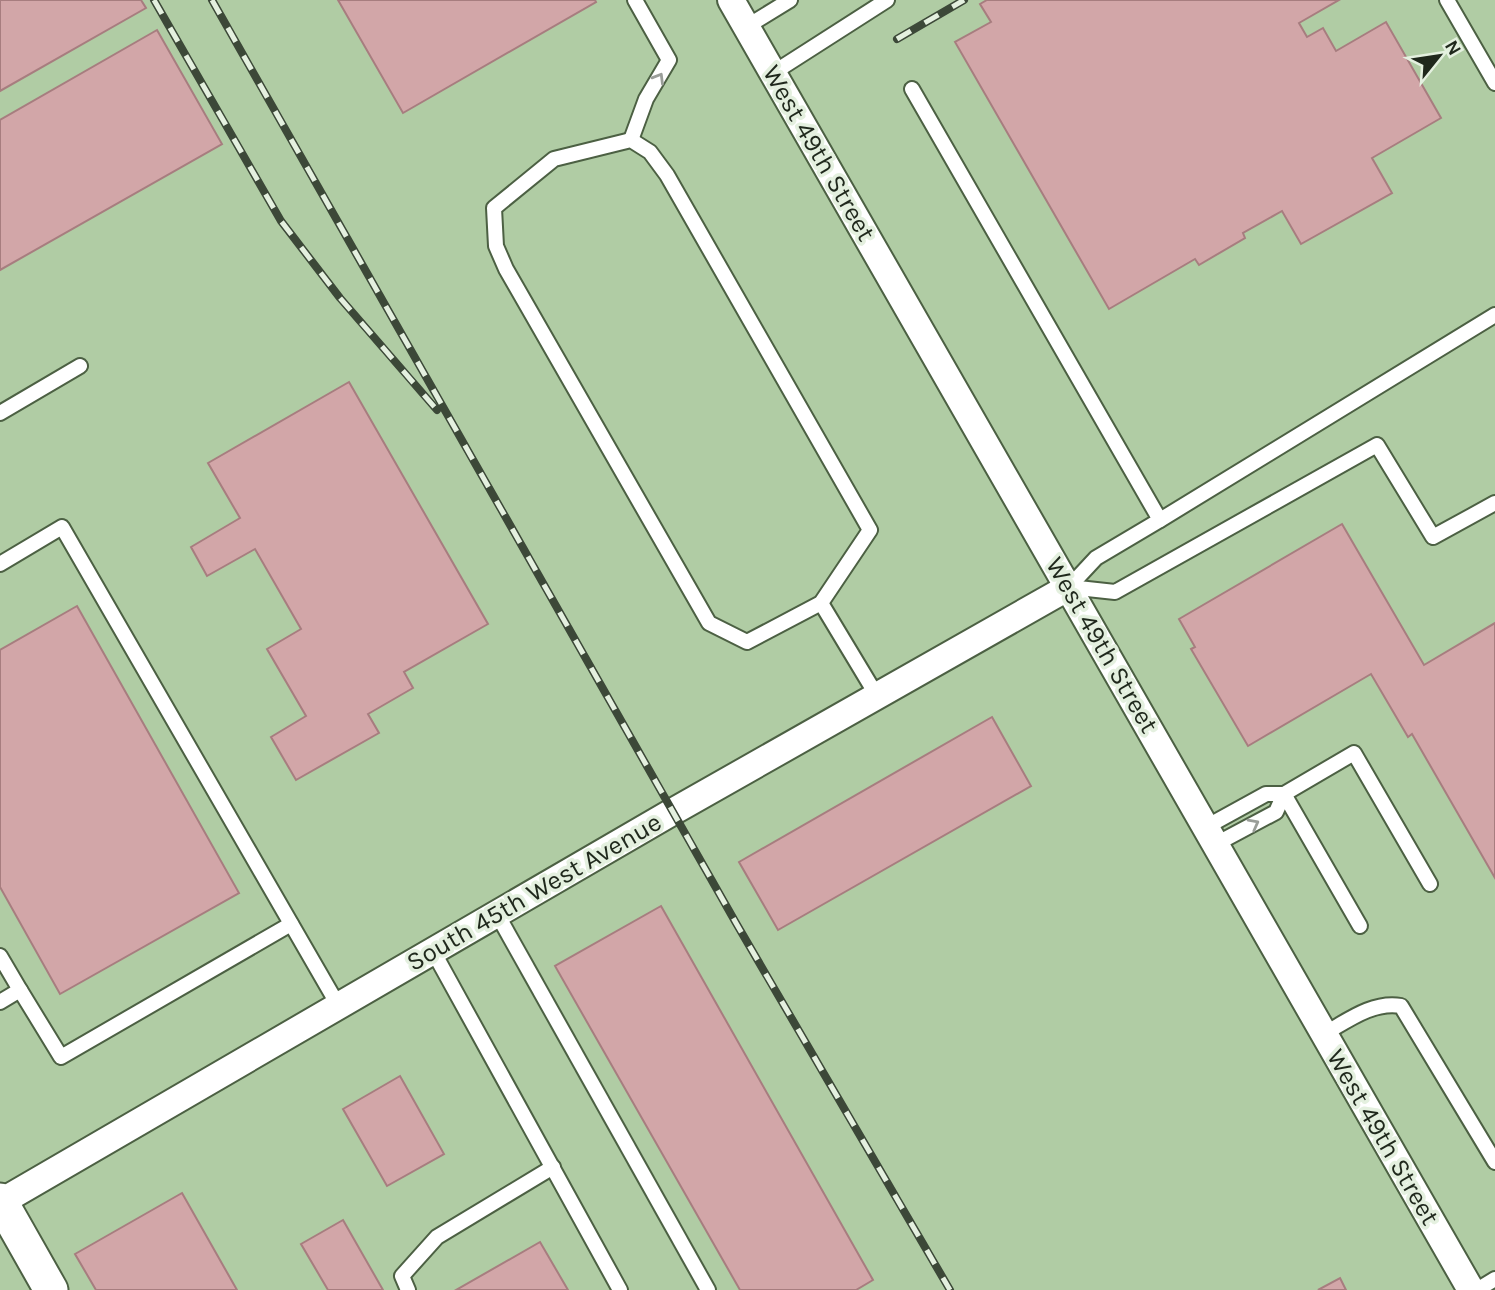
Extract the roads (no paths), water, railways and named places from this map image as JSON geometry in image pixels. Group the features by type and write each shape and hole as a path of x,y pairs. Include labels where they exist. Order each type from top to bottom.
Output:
{"street":[{"name":"West 49th Street","path":"731,0 1471,1290"},
{"name":"South 45th West Avenue","path":"0,1201 1069,587"},
{"path":"0,1201 51,1290"}],"lane":[{"path":"631,140 646,99 669,60 635,0"},
{"path":"746,27 790,0"},
{"path":"773,73 887,0"},
{"path":"1447,0 1495,83"},
{"path":"912,89 1160,520"},
{"path":"631,140 650,152 667,175 870,530 821,603 747,642 709,623 506,269 496,246 494,208 554,159 631,140"},
{"path":"1069,587 1096,558 1495,315"},
{"path":"0,414 80,366"},
{"path":"1069,587 1115,592 1377,444 1433,537 1495,503"},
{"path":"0,564 62,527 338,1005"},
{"path":"821,603 877,696"},
{"path":"1211,836 1266,794 1284,794 1354,753 1430,884"},
{"path":"1211,836 1276,812 1284,794"},
{"path":"1284,794 1360,926"},
{"path":"497,914 708,1290"},
{"path":"0,956 61,1058 291,924"},
{"path":"433,951 620,1290"},
{"path":"0,1002 20,990"},
{"path":"1324,1034 1369,1009 1391,1004 1401,1006 1495,1162"},
{"path":"408,1290 402,1276 437,1237 553,1167"},
{"path":"1476,1290 1495,1279"}],"railway":[{"path":"154,0 281,221 340,298 437,410"},
{"path":"212,0 736,923 950,1290"},
{"path":"897,39 964,0"}]}
